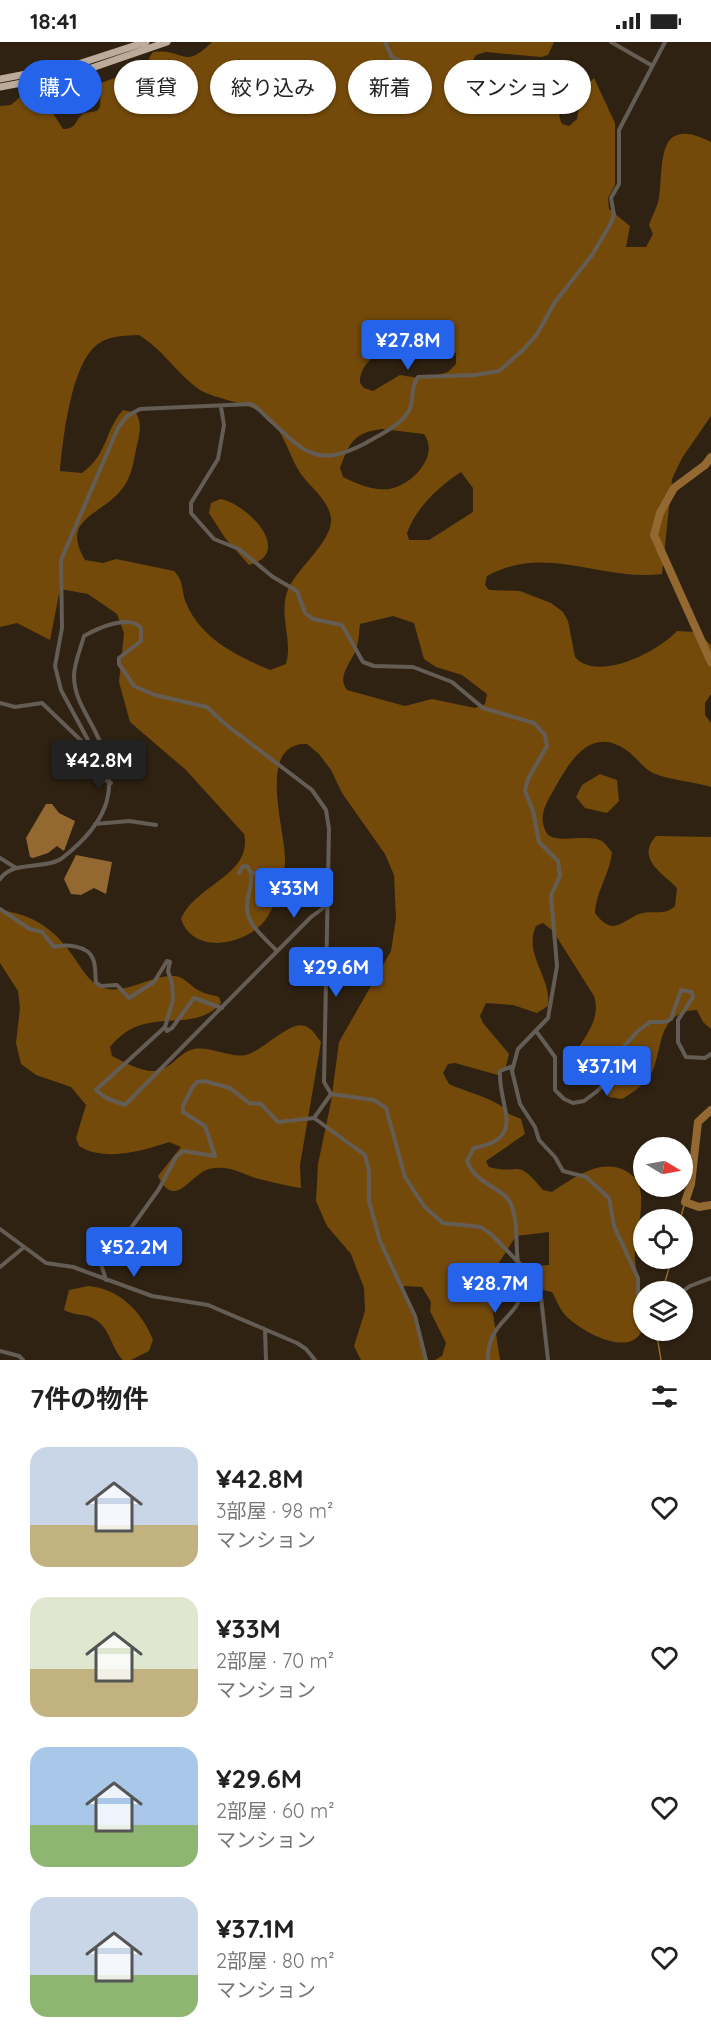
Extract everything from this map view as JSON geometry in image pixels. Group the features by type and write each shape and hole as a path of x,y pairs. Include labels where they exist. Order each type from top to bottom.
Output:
{"highway":[{"path":"0,79 78,64 146,42"},
{"path":"0,87 80,72 167,42"}],"street":[{"path":"385,42 392,57 398,60"},
{"path":"611,42 651,65"},
{"path":"111,783 105,780 97,756 56,677 54,666 63,617 60,570 62,560 107,450 127,416 140,409 251,404 260,408 270,421 305,449 318,456 330,457 350,451 402,420 411,408 414,381 418,377 475,375 505,368 537,334 555,302 592,255 611,223 614,215 611,198 619,184 619,130 665,42"},
{"path":"221,407 224,425 218,459 191,503 191,513 203,530 214,539 239,549 273,577 297,591 305,613 313,619 342,625 363,662 374,666 413,667 452,682 483,708 534,723 545,735 547,746 528,779 525,791 533,811 539,842 558,861 560,876 551,895 557,966 548,1018 518,1049 514,1065 514,1085 520,1104 539,1140 555,1157 563,1171 586,1177 609,1198 614,1226 638,1281"},
{"path":"0,879 4,873 16,868 53,863 68,853 94,824 107,804 111,783 99,742 77,697 73,674 84,636 129,621 141,628 141,641 119,658 119,664 134,686 155,695 207,707 225,724 319,798 326,810 329,829 323,1069 324,1082 331,1094"},
{"path":"0,703 15,707 42,703 97,756"},
{"path":"94,824 112,821 156,825"},
{"path":"0,858 16,868"},
{"path":"239,873 245,866 252,873 247,904 248,915 258,932 278,951"},
{"path":"252,873 328,874"},
{"path":"0,909 30,929 42,932 54,947 65,944 90,954 94,960 96,982 102,986 117,985 129,998 154,982 167,961 170,962 168,971 173,1000 165,1027 96,1090 98,1094 125,1105 311,917 327,906"},
{"path":"536,1031 555,1057 555,1090 564,1099 573,1103 584,1101 611,1079 617,1072 625,1045 638,1031 650,1022 665,1022 671,1018 681,990 692,992 693,997 678,1020 678,1042 686,1057 705,1058 711,1054"},
{"path":"165,1027 167,1031 172,1028 194,998 222,1008"},
{"path":"488,1360 493,1331 508,1317 522,1292 517,1228 509,1200 474,1175 467,1161 474,1148 491,1145 506,1132 507,1124 499,1083 500,1071 514,1065"},
{"path":"106,1280 101,1264 116,1249 159,1189 176,1157 183,1150 215,1156 205,1126 183,1112 183,1106 197,1082 204,1081 230,1088 249,1103 261,1104 278,1122 315,1118 364,1155 369,1171 369,1202 380,1241 415,1316 426,1360"},
{"path":"315,1118 331,1094"},
{"path":"331,1094 374,1100 386,1108 405,1177 424,1206 443,1223 483,1228 519,1264 543,1302 548,1360"},
{"path":"0,1229 46,1263 73,1267 153,1296 208,1305 297,1343 306,1349 315,1360"},
{"path":"0,1267 23,1248"},
{"path":"693,1285 711,1278"},
{"path":"266,1330 266,1360"},
{"path":"0,1351 19,1356 23,1360"}],"shaded area":[{"path":"212,42 554,42 548,55 541,57 486,52 476,55 473,60 444,60 444,114 559,114 562,124 569,126 577,119 578,114 591,114 591,81 594,78 615,123 615,185 608,198 609,209 630,226 626,247 646,247 653,234 649,225 659,198 663,158 671,138 680,134 693,135 711,142 711,416 682,458 672,479 662,574 639,575 553,563 531,563 509,567 487,576 485,585 489,590 520,591 551,603 563,612 568,621 575,657 585,664 598,667 628,661 657,647 677,631 696,632 711,645 711,694 705,703 705,715 711,723 711,787 653,773 629,752 616,745 605,742 594,743 577,755 562,775 547,802 543,819 546,832 550,836 563,839 597,839 612,852 595,913 607,925 613,926 639,914 667,911 675,906 677,888 650,859 650,844 656,836 711,837 711,1029 703,1022 697,1010 684,1012 675,1017 664,1031 653,1070 644,1083 622,1099 609,1097 600,1071 579,1065 572,1059 593,1022 596,1005 594,996 553,931 543,923 536,926 533,946 546,986 548,1006 537,1013 513,1005 486,1003 480,1016 483,1023 509,1054 505,1070 498,1075 455,1063 448,1064 443,1073 449,1084 491,1100 509,1114 521,1119 525,1134 486,1161 489,1167 522,1170 543,1190 552,1192 573,1178 595,1168 617,1168 633,1176 633,1197 641,1197 641,1207 641,1209 633,1209 633,1269 636,1269 638,1281 633,1281 633,1340 630,1342 619,1343 584,1330 564,1314 552,1292 535,1288 533,1266 549,1265 549,1232 516,1236 488,1280 500,1360 435,1360 442,1356 446,1343 430,1311 431,1302 422,1287 403,1286 427,1360 361,1360 354,1346 365,1311 364,1288 351,1254 327,1226 316,1201 318,1164 331,1102 339,1042 391,951 396,919 394,875 385,854 342,793 331,770 319,754 307,744 291,747 282,757 277,772 285,863 282,882 271,910 262,924 253,932 242,937 218,943 196,938 187,930 181,919 198,897 222,879 240,860 244,848 244,834 186,770 130,722 119,682 124,633 117,614 88,594 60,589 50,640 17,623 0,627 0,106 11,105 18,99 18,114 54,114 63,129 68,129 74,126 83,114 102,114 102,83 114,78 114,114 198,114 198,60 149,60 149,58 153,52 189,57","holes":["139,335 202,391 255,409 270,419 304,478 328,507 331,519 326,537 297,574 287,592 284,610 288,646 286,664 270,670 245,659 211,637 194,617 185,601 180,579 174,571 116,559 103,563 85,560 77,535 80,526 113,498 125,484 134,462 140,424 136,413 123,410 112,426 102,450 91,465 82,473 60,471 70,403 81,367 98,344 118,336","431,343 456,353 456,364 448,372 424,379 400,375 373,391 364,388 360,383 362,372 376,356 398,348","382,429 424,434 429,451 421,468 406,482 389,489 371,488 343,477 340,468 354,440 365,433","461,472 473,488 473,512 429,540 409,540 407,533 422,507 444,484","393,616 414,623 424,659 436,667 462,675 487,694 485,704 475,708 432,699 405,706 347,690 343,680 344,674 356,649 360,624"]},
{"path":"220,499 231,502 242,509 262,529 268,550 262,559 249,565 225,538 209,513 211,503"},
{"path":"600,774 617,780 619,801 607,813 585,808 576,797 582,785"},
{"path":"46,804 52,804 59,813 75,821 64,851 57,846 48,853 33,858 30,857 26,838"},
{"path":"76,855 112,862 106,894 94,888 81,895 71,894 64,879"},
{"path":"6,911 28,917 46,927 68,949 89,978 99,986 108,989 126,988 156,978 175,976 206,994 219,997 221,1003 209,1013 196,1018 153,1022 138,1026 124,1034 110,1047 112,1056 133,1066 150,1071 161,1070 194,1049 208,1049 236,1055 249,1054 292,1027 299,1025 308,1027 321,1042 300,1165 301,1188 259,1179 229,1169 216,1168 202,1172 176,1191 170,1191 158,1176 181,1147 169,1142 147,1149 112,1154 89,1151 79,1146 76,1138 86,1105 71,1087 36,1075 21,1064 16,1043 20,1008 18,991 0,963 0,912"},
{"path":"88,1286 110,1291 136,1312 143,1320 153,1340 149,1351 131,1360 123,1360 101,1324 92,1318 64,1310 69,1290"}],"waterway":[{"path":"711,457 705,465 674,488 660,513 654,535 711,662"},
{"path":"711,1110 698,1122 691,1184 685,1202 699,1207 711,1205"},
{"path":"683,1209 685,1202"},
{"path":"665,1281 669,1269"},
{"path":"658,1341 661,1360"}]}
